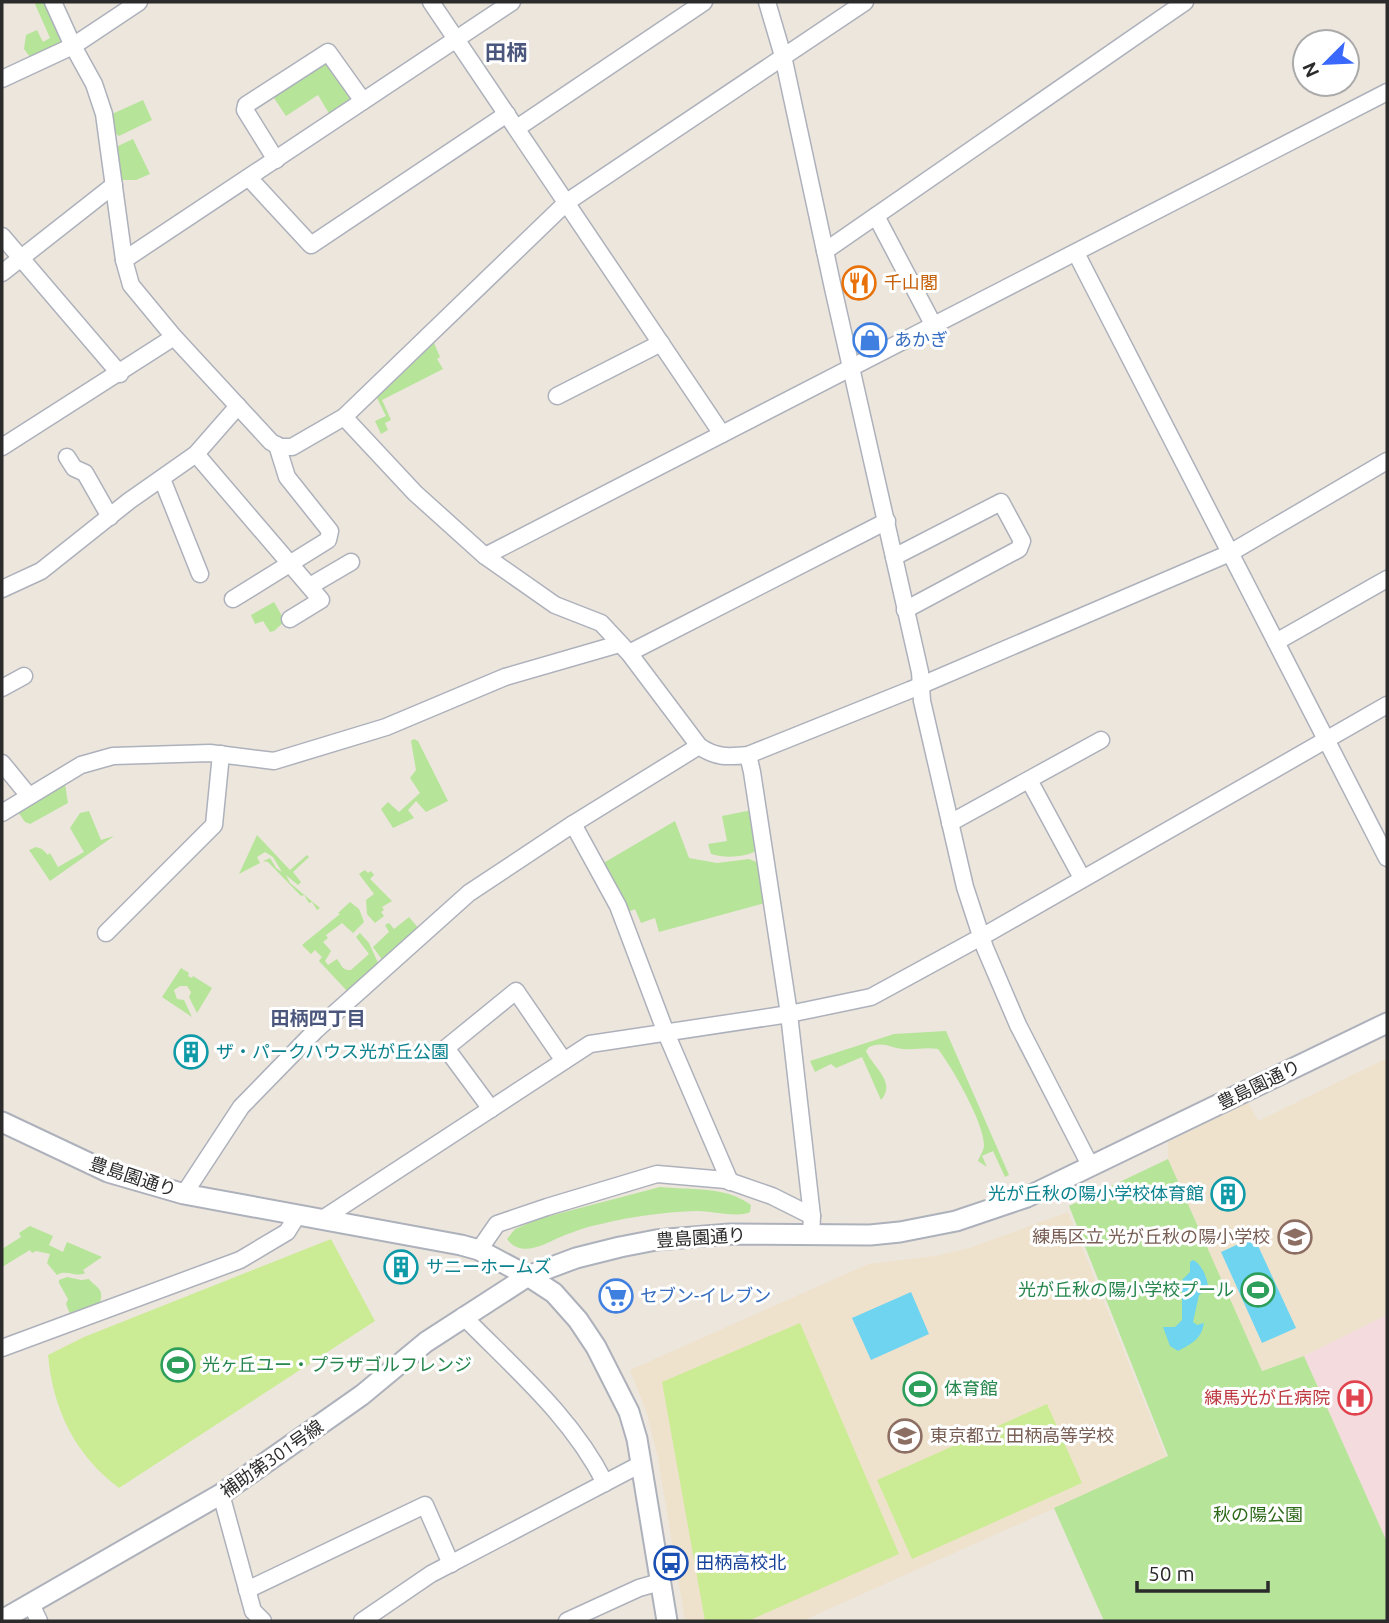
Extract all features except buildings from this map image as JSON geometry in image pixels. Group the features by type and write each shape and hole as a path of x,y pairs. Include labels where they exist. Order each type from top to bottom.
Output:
{"street":[{"path":"53,2 94,84 101,105 124,260 131,285 174,338 276,445 287,477 330,531 327,540 233,599"},
{"path":"2,79 73,46 139,2"},
{"path":"431,2 722,434"},
{"path":"124,260 512,2"},
{"path":"250,178 311,245 704,2"},
{"path":"767,2 783,56 887,521 922,701 965,887 981,936 1018,1025 1091,1167"},
{"path":"276,445 292,447 344,417 567,202 865,2"},
{"path":"825,251 1185,2"},
{"path":"276,160 245,110 246,104 328,52 363,101"},
{"path":"485,556 1387,92"},
{"path":"2,273 114,185"},
{"path":"876,216 934,326"},
{"path":"2,236 120,374"},
{"path":"1076,253 1386,850"},
{"path":"2,447 174,338"},
{"path":"557,396 661,343"},
{"path":"2,589 41,571 196,454 238,406"},
{"path":"344,417 415,493 485,556 555,605 601,622 699,746 712,755 726,757 748,755 921,685 1230,553 1387,461"},
{"path":"196,454 321,600 290,619"},
{"path":"67,457 74,468 85,473 110,517"},
{"path":"162,479 200,574"},
{"path":"894,557 1001,502 1022,541 1019,549 905,610"},
{"path":"2,813 81,765 113,756 210,753 269,761 387,727 505,677 624,649 887,521"},
{"path":"310,586 351,562"},
{"path":"1276,642 1387,579"},
{"path":"2,688 24,676"},
{"path":"321,1220 590,1044 789,1014 871,997 1387,705"},
{"path":"950,824 1101,740"},
{"path":"184,1194 241,1108 316,1030 469,894 573,824 699,746"},
{"path":"106,933 214,825 221,754"},
{"path":"748,755 789,1014 811,1226"},
{"path":"2,763 29,796"},
{"path":"1029,780 1082,878"},
{"path":"573,824 618,906 666,1033 730,1182"},
{"path":"491,1109 446,1048 516,990 564,1061"},
{"name":"豊島園通り","path":"2,1122 108,1172 184,1194 479,1250 528,1276 576,1258 656,1240 811,1226 870,1235 900,1232 956,1220 1027,1197 1387,1023"},
{"path":"479,1250 497,1224 656,1174 730,1182 772,1196 811,1226"},
{"path":"2,1348 240,1260 287,1232 297,1216"},
{"path":"528,1276 554,1293 578,1320 596,1347 629,1412 667,1621"},
{"name":"補助第301号線","path":"2,1620 35,1613 221,1494 313,1432 426,1342 528,1276"},
{"path":"463,1316 575,1433 605,1483"},
{"path":"362,1621 431,1574 640,1464"},
{"path":"221,1494 254,1618"},
{"path":"247,1590 425,1505 451,1564"},
{"path":"567,1621 639,1588 660,1582"}],"shaded area":[{"name":"練馬区立 光が丘秋の陽小学校","path":"1387,1058 1387,1315 1304,1356 1262,1371 1168,1159 1168,1142 1248,1102 1258,1121"},
{"name":"東京都立 田柄高等学校","path":"1068,1212 1167,1458 802,1621 685,1621 658,1459 647,1414 630,1370 868,1264 935,1256 969,1248"},
{"name":"練馬光が丘病院","path":"1387,1315 1387,1542 1304,1356"}],"green space":[{"path":"45,2 63,43 30,57 24,49 26,35 37,30 43,42 50,38 35,4"},
{"path":"322,62 329,64 350,94 349,102 330,115 318,95 286,116 272,95"},
{"path":"143,100 152,120 119,136 115,133 112,114"},
{"path":"133,139 150,174 136,180 121,180 117,149"},
{"path":"434,343 440,357 437,359 443,369 382,400 391,420 385,423 388,430 381,434 375,421 386,416 377,398"},
{"path":"274,602 285,621 270,632 263,621 255,624 251,615"},
{"path":"411,741 418,741 448,801 426,812 416,801 408,810 414,818 393,828 381,809 388,802 399,812 420,793 410,778 416,770"},
{"path":"65,784 68,803 30,824 25,822 18,812"},
{"path":"752,810 757,850 747,855 711,854 708,844 727,841 722,816"},
{"path":"89,811 101,840 114,836 50,881 29,850 36,847 48,855 50,853 58,867 84,852 70,828 80,813"},
{"path":"675,821 689,858 717,863 749,859 759,863 765,903 659,932 655,918 641,923 635,909 626,913 600,865"},
{"path":"257,835 290,870 307,855 309,857 293,872 301,882 298,885 286,875 290,883 320,908 317,910 312,902 309,903 304,895 301,896 268,862 263,861 270,858 282,872 273,857 265,852 257,857 260,863 239,874"},
{"path":"365,870 368,873 371,871 374,875 370,879 392,901 382,907 384,916 375,923 367,914 366,900 374,894 359,874"},
{"path":"350,902 359,909 364,922 353,933 342,923 326,935 328,938 323,942 331,951 325,961 328,965 337,959 343,968 351,970 369,954 356,937 360,933 369,943 379,965 348,992 319,961 322,957 315,950 311,954 302,945 340,914 338,913"},
{"path":"409,917 419,929 383,961 373,947 389,932 385,925 389,923 394,929"},
{"path":"181,968 189,973 188,976 193,976 212,988 197,1013 187,986 174,990 177,999 184,1000 192,1017 162,997"},
{"path":"946,1031 1009,1175 1005,1177 993,1151 982,1156 987,1167 978,1161 984,1145 979,1123 959,1081 938,1049 903,1049 883,1045 869,1047 866,1051 886,1082 885,1094 881,1100 862,1057 836,1068 831,1064 815,1072 810,1061 894,1034"},
{"name":"秋の陽公園","path":"1168,1159 1262,1371 1304,1356 1387,1542 1387,1621 1104,1621 1054,1508 1168,1456 1069,1206"},
{"path":"660,1187 707,1190 730,1195 751,1205 750,1212 661,1213 587,1227 527,1249 513,1245 507,1239 515,1229 538,1219"},
{"path":"30,1226 53,1236 49,1245 63,1252 67,1242 102,1257 83,1270 85,1273 78,1275 57,1275 47,1263 50,1254 36,1251 32,1253 30,1250 2,1267 2,1249 21,1237 19,1233"},
{"name":"光ヶ丘ユー・プラザゴルフレンジ","path":"331,1239 375,1321 119,1488 90,1461 61,1413 48,1355 84,1337"},
{"path":"67,1277 89,1279 99,1288 100,1303 70,1314 66,1304 68,1299 59,1283 59,1280"},
{"path":"800,1323 899,1554 748,1621 705,1621 662,1382"},
{"path":"1047,1404 1082,1483 912,1559 877,1480"}],"water":[{"name":"光が丘秋の陽小学校プール","path":"1254,1237 1296,1328 1262,1343 1221,1252"},
{"path":"1193,1260 1204,1272 1208,1288 1199,1295 1193,1322 1197,1325 1204,1323 1198,1337 1178,1351 1170,1346 1163,1327 1175,1327 1182,1320 1182,1280 1190,1272 1190,1262"},
{"path":"911,1292 929,1334 871,1360 852,1318"}],"place":[{"name":"千山閣","path":"859,283"},
{"name":"あかぎ","path":"870,340"},
{"name":"ザ・パークハウス光が丘公園","path":"191,1052"},
{"name":"光が丘秋の陽小学校体育館","path":"1228,1194"},
{"name":"練馬区立 光が丘秋の陽小学校","path":"1295,1237"},
{"name":"サニーホームズ","path":"401,1267"},
{"name":"光が丘秋の陽小学校プール","path":"1258,1290"},
{"name":"セブン-イレブン","path":"616,1296"},
{"name":"光ヶ丘ユー・プラザゴルフレンジ","path":"178,1365"},
{"name":"体育館","path":"920,1389"},
{"name":"練馬光が丘病院","path":"1355,1398"},
{"name":"東京都立 田柄高等学校","path":"905,1436"},
{"name":"田柄高校北","path":"671,1563"}],"district":[{"name":"田柄","path":"506,53"},
{"name":"田柄四丁目","path":"318,1018"}]}
